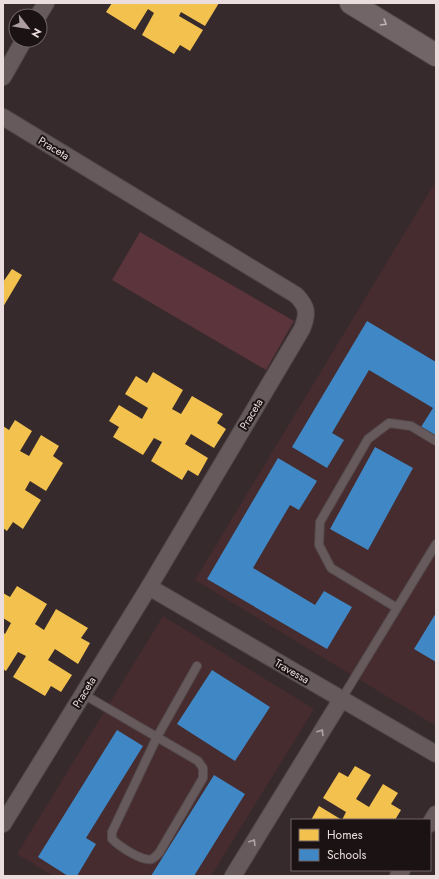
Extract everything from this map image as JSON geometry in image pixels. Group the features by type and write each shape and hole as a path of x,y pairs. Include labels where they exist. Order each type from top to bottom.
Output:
{"street":[{"path":"351,3 436,55"},
{"path":"3,77 19,48"},
{"name":"Praceta","path":"3,117 296,295 303,303 306,310 306,320 302,329 148,587 3,824"},
{"name":"Travessa","path":"148,587 436,754"},
{"path":"233,876 341,700"}],"lane":[{"path":"397,608 331,568 319,545 320,522 368,439 389,423 411,426 436,441"},
{"path":"341,700 436,544"},
{"path":"83,694 157,737 198,761 203,768 203,778 160,853 153,859 145,860 120,846 112,839 112,832 157,737 197,666"}],"shaded area":[{"path":"436,181 436,726 195,580"},
{"path":"140,232 294,321 266,370 112,280"},
{"path":"163,616 314,709 211,876 53,876 17,854"}],"building: Homes":[{"path":"112,3 219,3 205,26 181,12 179,16 203,30 190,51 180,45 174,54 142,35 154,13 148,9 135,30 106,12"},
{"path":"12,269 22,275 3,307 3,282"},
{"path":"153,372 183,390 172,409 181,414 192,396 223,414 217,423 226,429 214,448 191,434 185,444 208,458 198,476 188,470 182,480 151,461 162,442 154,438 143,455 113,437 119,427 109,421 119,405 142,419 148,408 125,394 136,376 147,383"},
{"path":"15,420 32,431 20,451 29,456 41,435 59,446 53,456 63,463 46,491 30,481 25,490 41,500 23,529 13,522 7,531 3,528 3,426 9,430"},
{"path":"17,586 47,604 35,624 44,630 56,609 88,628 81,638 90,643 78,664 55,649 48,660 72,675 61,692 51,686 45,696 13,677 26,656 18,652 6,671 3,669 3,632 5,634 11,623 3,618 3,593 10,597"},
{"path":"355,766 371,775 356,799 369,807 383,784 398,793 391,804 401,810 396,819 342,819 346,812 323,798 339,772 348,777"},
{"path":"319,806 340,819 312,819"}],"building: Schools":[{"path":"367,321 436,362 436,436 421,427 433,408 369,370 332,433 344,440 327,468 292,447"},
{"path":"375,447 413,468 368,550 330,529"},
{"path":"278,458 317,481 299,510 290,505 253,568 315,605 324,591 352,607 327,649 207,579"},
{"path":"436,613 436,662 414,649"},
{"path":"212,670 270,707 235,761 177,724"},
{"path":"117,730 143,746 86,838 96,844 77,876 68,876 38,857"},
{"path":"214,775 245,794 194,876 151,876"}]}
